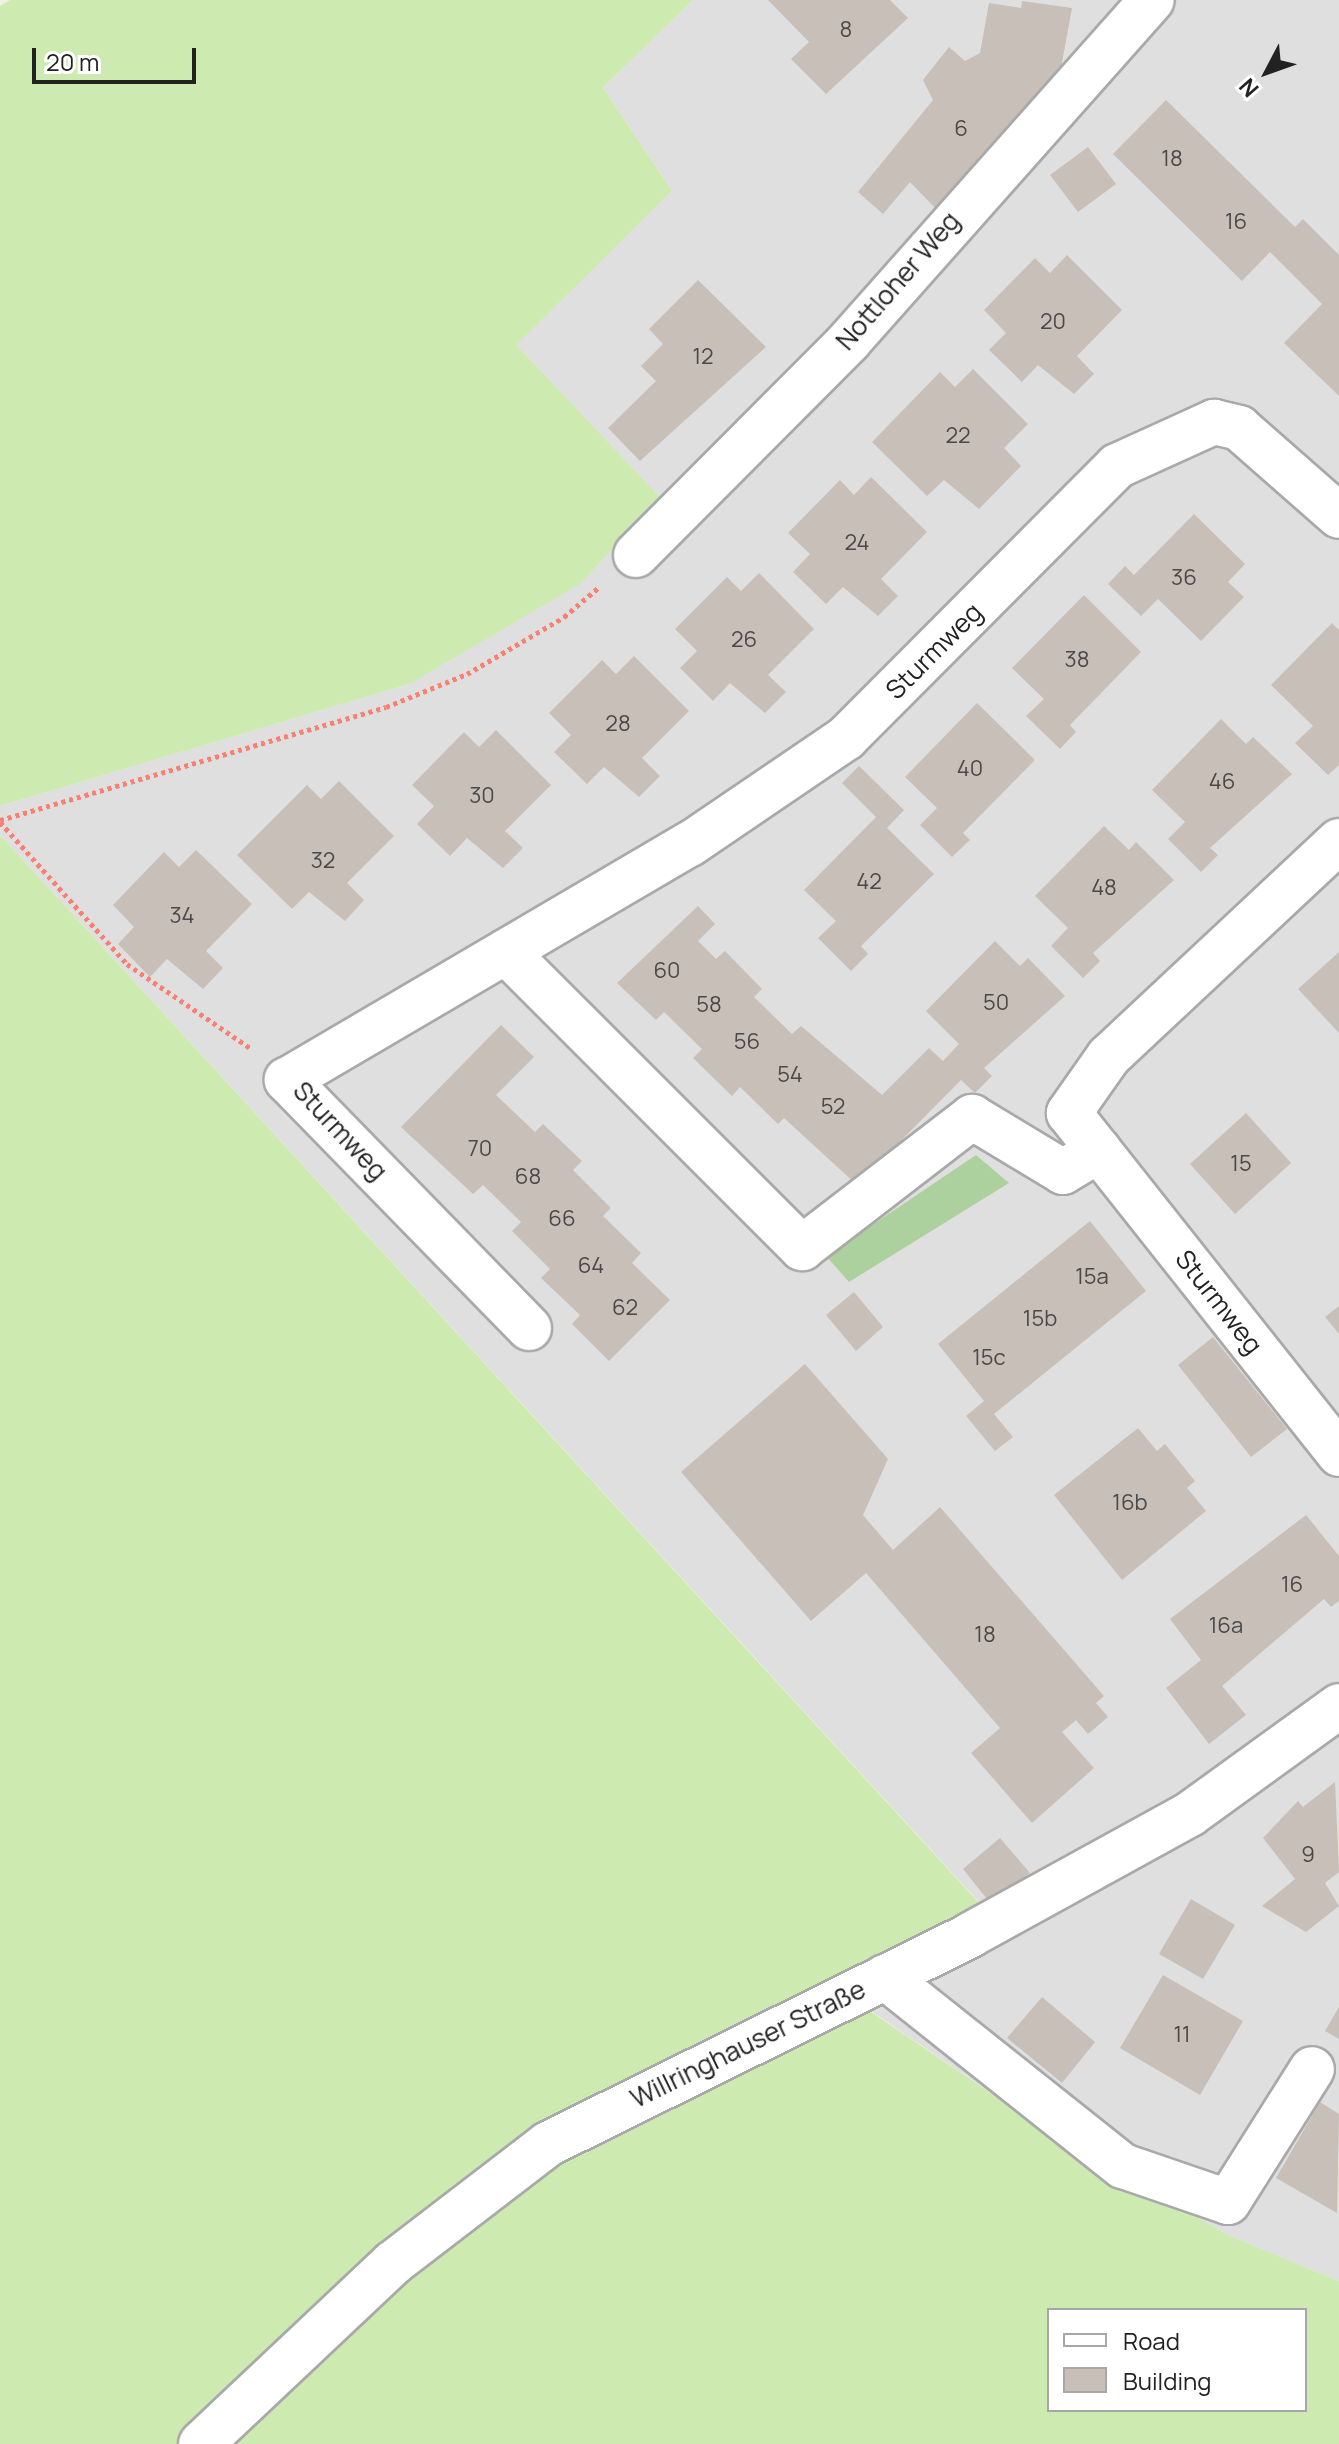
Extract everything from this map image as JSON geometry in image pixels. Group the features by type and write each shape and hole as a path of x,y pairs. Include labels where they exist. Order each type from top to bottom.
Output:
{"street":[{"name":"Nottloher Weg","path":"636,555 849,341 1152,0"},
{"name":"Sturmweg","path":"529,1328 287,1080 690,844 846,738 1117,466 1214,422 1239,428 1339,516"},
{"name":"Sturmweg","path":"1339,841 1109,1056 1069,1113 1339,1454"},
{"path":"506,952 802,1248 972,1117 1063,1172 1099,1150"},
{"name":"Willringhauser Straße","path":"201,2444 393,2263 548,2144 885,1977 1190,1814 1339,1706"},
{"path":"885,1977 1123,2166 1228,2202 1312,2069"}],"path":[{"path":"287,1080 219,1022 159,991 127,964 0,821 386,707 467,674 564,617 636,555"}],"shaded area":[{"path":"693,0 1339,0 1339,2281 1228,2235 1052,2135 836,1987 980,1903 0,835 0,806 409,684 660,497 515,345 672,191 603,88"}],"green space":[{"path":"10,0 693,0 603,88 672,191 516,345 660,497 580,584 409,684 0,806 0,6"},
{"path":"0,835 980,1904 836,1988 1052,2135 1228,2235 1339,2281 1339,2444 0,2444"},
{"path":"976,1155 1009,1183 849,1282 826,1256"}],"building":[{"path":"768,0 890,0 908,18 826,94 791,59 809,42"},
{"path":"1022,1 1072,8 1061,68 940,213 910,182 883,214 858,192 933,100 923,80 949,47 965,61 980,53 989,3 1021,8"},
{"path":"1166,100 1295,227 1303,219 1339,255 1339,396 1284,343 1322,304 1270,252 1242,281 1113,154"},
{"path":"1088,147 1116,184 1078,212 1050,175"},
{"path":"1067,255 1122,310 1077,356 1094,374 1074,394 1038,365 1022,382 989,350 1006,333 984,310 1035,258 1050,273"},
{"path":"698,280 766,347 640,461 608,428 656,381 641,366 663,344 649,329"},
{"path":"973,369 1028,424 1004,448 1021,466 979,509 944,480 927,496 872,442 940,372 955,387"},
{"path":"871,477 927,532 881,579 898,596 878,616 843,587 826,604 793,572 810,554 788,533 840,480 854,495"},
{"path":"1194,514 1245,564 1228,582 1244,597 1201,641 1158,599 1141,616 1108,584 1125,566 1134,575"},
{"path":"759,573 814,629 768,675 786,692 765,713 730,683 713,701 680,668 697,651 675,629 727,577 741,591"},
{"path":"1084,595 1141,652 1070,725 1076,732 1060,749 1026,716 1044,699 1012,668"},
{"path":"1332,623 1339,630 1339,765 1328,775 1295,743 1313,726 1271,685"},
{"path":"634,656 689,711 642,758 660,776 639,797 604,767 587,784 554,752 571,735 549,713 602,660 616,674"},
{"path":"977,703 1035,760 963,833 970,840 952,857 920,825 937,808 905,777"},
{"path":"1221,719 1246,744 1253,737 1292,774 1210,848 1218,855 1201,872 1168,839 1185,822 1152,790"},
{"path":"496,730 551,785 505,831 523,848 503,868 467,838 450,856 417,824 434,806 412,785 464,732 479,747"},
{"path":"859,766 904,810 887,828 934,874 861,946 868,954 851,971 818,938 836,921 804,890 876,817 842,783"},
{"path":"339,781 394,836 347,883 364,900 345,921 309,892 292,909 237,855 307,785 321,799"},
{"path":"1104,826 1129,850 1136,842 1174,880 1093,953 1100,961 1083,978 1051,946 1068,928 1035,896"},
{"path":"196,850 252,904 206,951 223,968 203,989 167,959 150,977 118,944 134,927 113,905 164,852 179,867"},
{"path":"698,906 715,924 698,941 716,959 725,951 762,989 754,997 792,1034 801,1026 882,1095 929,1048 943,1061 959,1044 926,1011 995,941 1020,966 1028,958 1065,996 984,1068 992,1076 975,1093 961,1080 857,1185 784,1118 778,1124 740,1087 732,1096 693,1058 702,1049 664,1012 656,1020 617,983"},
{"path":"1339,952 1339,1033 1298,989"},
{"path":"501,1025 534,1057 496,1095 535,1132 543,1124 582,1161 573,1170 611,1208 603,1216 641,1253 632,1263 670,1300 609,1361 572,1324 580,1315 541,1278 550,1269 512,1231 521,1222 483,1185 473,1194 401,1127"},
{"path":"1246,1113 1291,1163 1235,1214 1190,1164"},
{"path":"1090,1221 1146,1291 994,1414 1013,1437 995,1451 966,1416 984,1401 938,1344"},
{"path":"854,1292 883,1327 856,1351 826,1315"},
{"path":"1339,1306 1339,1334 1325,1317"},
{"path":"1213,1337 1287,1429 1251,1457 1178,1365"},
{"path":"805,1364 888,1459 863,1515 893,1550 940,1507 1104,1696 1096,1703 1108,1717 1088,1734 1076,1720 1062,1732 1094,1768 1032,1823 971,1753 1000,1728 866,1573 811,1621 681,1472"},
{"path":"1138,1428 1157,1451 1165,1444 1195,1481 1187,1488 1206,1511 1122,1580 1054,1495"},
{"path":"1306,1515 1339,1556 1339,1601 1331,1607 1324,1599 1222,1686 1246,1715 1209,1744 1166,1688 1201,1660 1170,1619"},
{"path":"1335,1782 1339,1872 1325,1883 1339,1906 1306,1932 1262,1906 1295,1879 1263,1838 1298,1801 1303,1807"},
{"path":"1000,1838 1030,1873 991,1904 963,1869"},
{"path":"1191,1899 1235,1925 1203,1979 1159,1954"},
{"path":"1163,1975 1243,2021 1200,2095 1120,2048"},
{"path":"1042,1997 1095,2042 1062,2083 1007,2038"},
{"path":"1339,2007 1339,2039 1325,2031"},
{"path":"1320,2102 1339,2114 1337,2213 1276,2178"}]}
